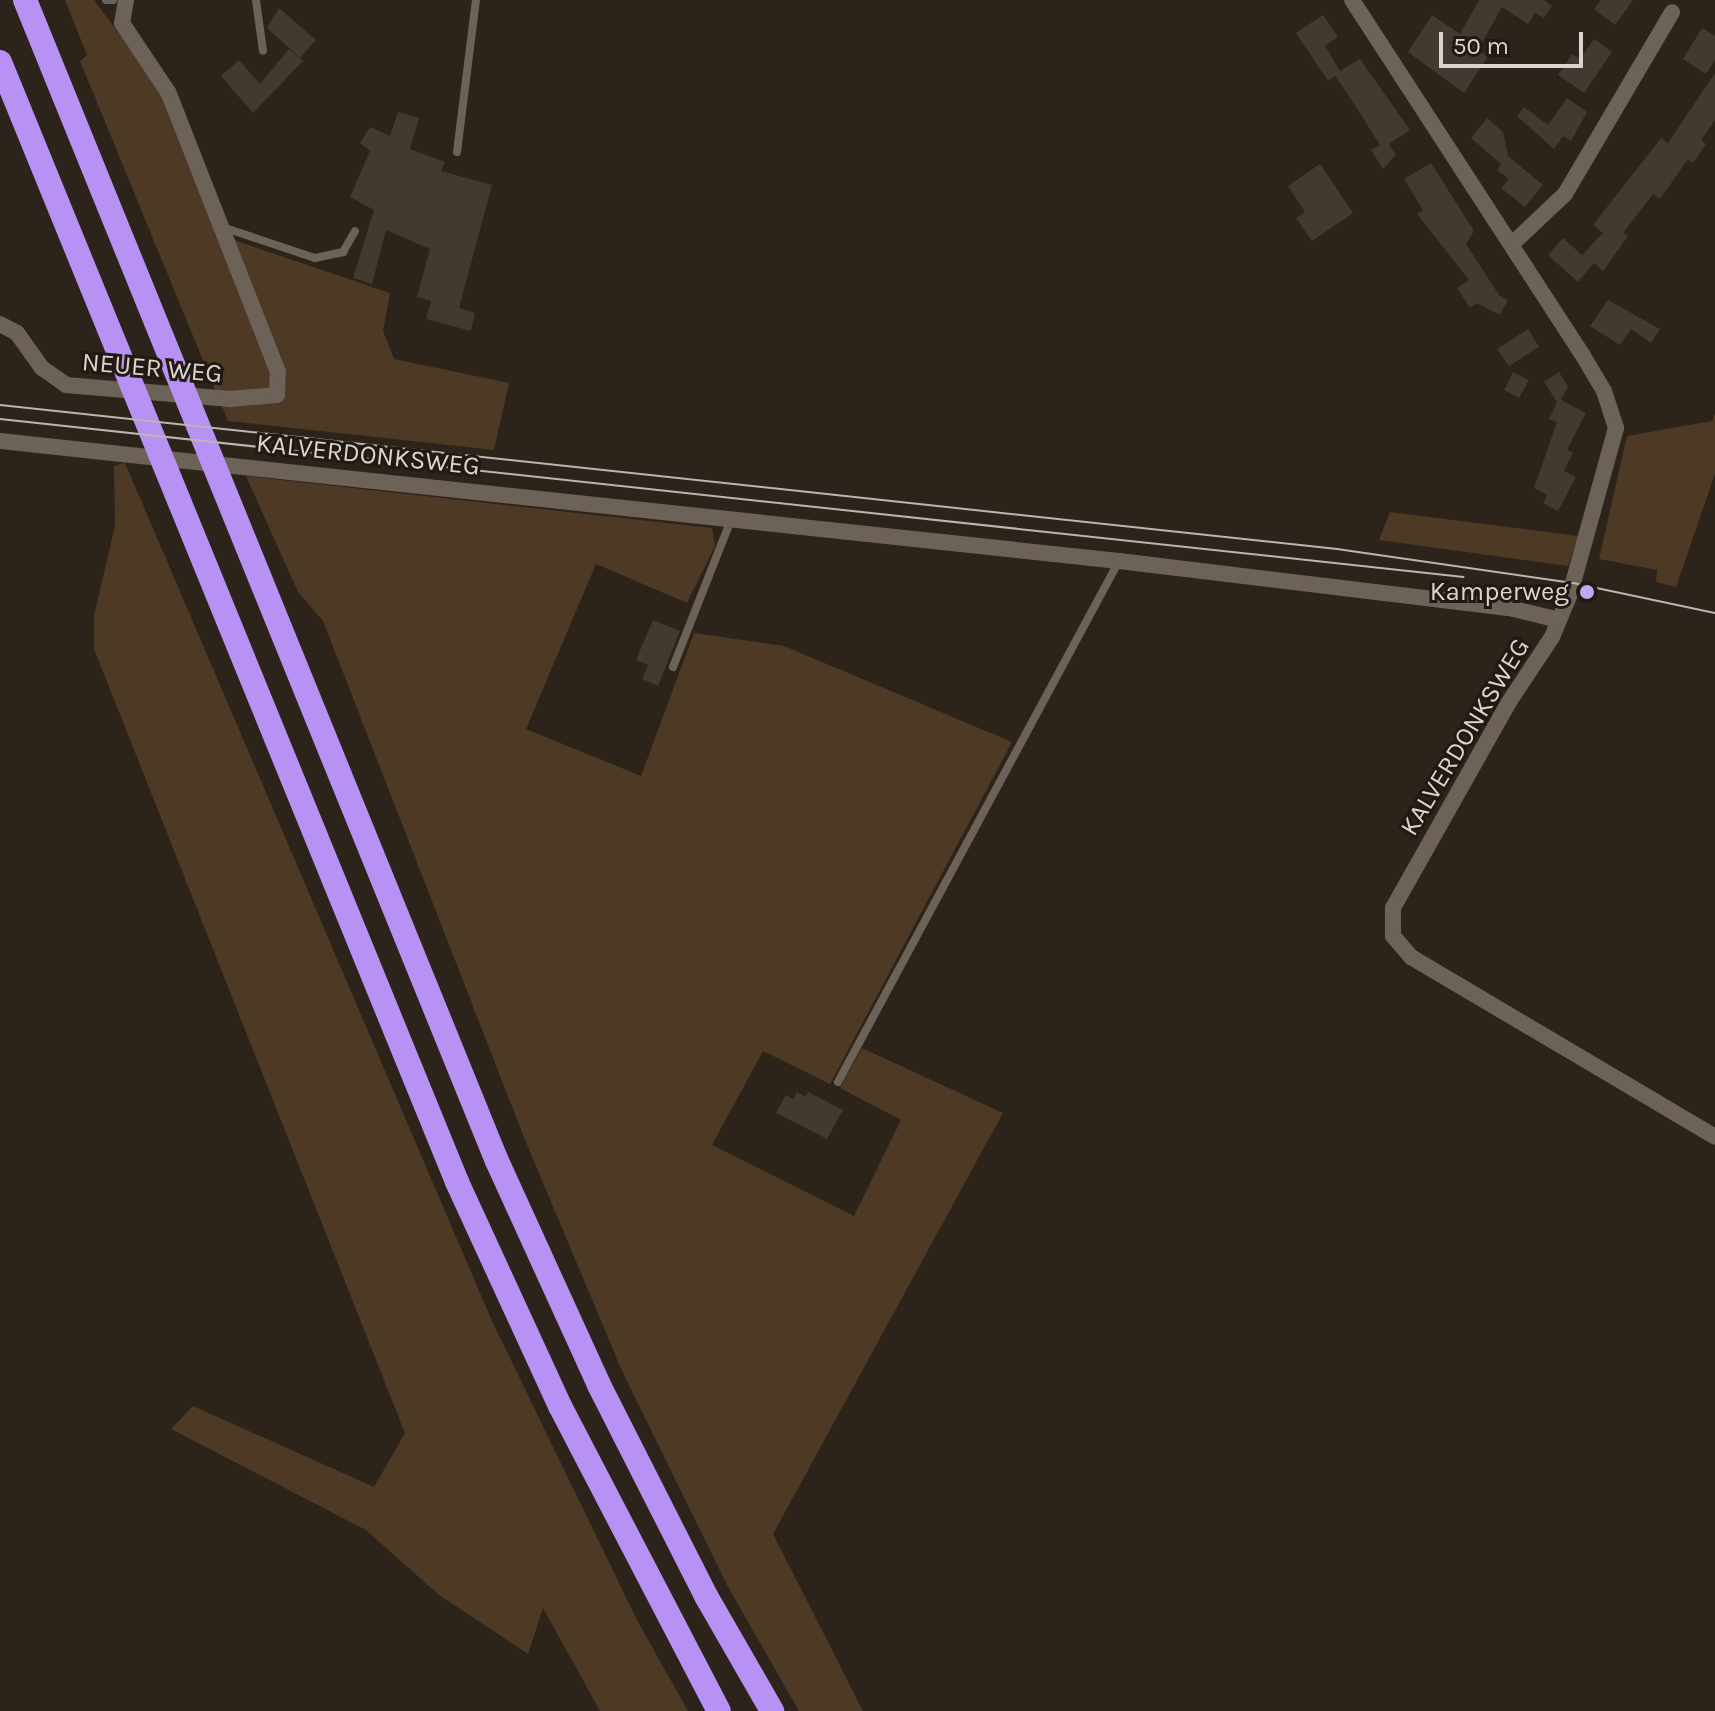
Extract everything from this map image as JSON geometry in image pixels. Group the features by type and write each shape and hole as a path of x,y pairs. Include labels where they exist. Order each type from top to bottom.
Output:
{"highway":[{"path":"25,0 230,512 497,1161 645,1476 772,1711"},
{"path":"0,62 356,943 457,1182 581,1448 719,1711"}],"street":[{"path":"126,0 122,23 168,92 221,227"},
{"path":"1352,0 1604,391 1616,428 1559,620"},
{"path":"1512,244 1565,194 1672,12"},
{"name":"NEUER WEG","path":"0,324 17,333 42,368 66,385 230,399 277,395 278,372 221,227"},
{"name":"KALVERDONKSWEG","path":"0,441 1119,561 1514,609 1559,620 1393,908 1393,936 1411,957 1715,1137"}],"lane":[{"path":"106,0 113,0"},
{"path":"256,0 263,51"},
{"path":"457,152 476,0"},
{"path":"221,227 315,258 343,252 355,231"},
{"path":"673,667 731,520"},
{"path":"838,1082 1119,561"}],"shaded area":[{"path":"65,0 94,0 162,92 216,234 390,293 383,331 394,359 509,383 494,450 228,421 80,61 87,55"},
{"path":"1715,413 1715,474 1676,587 1656,582 1657,570 1599,559 1627,436 1712,421"},
{"path":"125,463 492,1321 637,1620 688,1711 600,1711 543,1608 528,1654 439,1595 366,1530 171,1429 193,1406 374,1487 405,1433 94,649 94,616 115,525 114,466"},
{"path":"246,476 712,528 715,546 687,603 596,564 526,729 641,776 694,633 784,646 1012,742 830,1084 763,1051 712,1145 854,1216 901,1120 840,1088 862,1048 1003,1113 773,1534 863,1711 799,1711 727,1585 623,1373 525,1140 323,621 298,592"},
{"path":"1390,512 1578,536 1568,566 1379,540"}],"building":[{"path":"1479,0 1544,0 1552,6 1544,18 1535,13 1528,24 1502,7 1478,50 1488,56 1464,93 1408,52 1432,15 1460,34"},
{"path":"1601,0 1633,0 1615,25 1594,9"},
{"path":"279,8 316,40 300,58 267,28"},
{"path":"1323,15 1338,37 1325,46 1340,71 1360,59 1410,130 1389,144 1396,155 1383,169 1371,150 1380,145 1349,96 1335,76 1328,81 1296,33"},
{"path":"1702,28 1715,36 1715,60 1706,74 1683,59"},
{"path":"1594,39 1612,52 1584,93 1558,75 1572,54 1580,59"},
{"path":"289,49 303,61 253,113 221,76 239,60 260,84"},
{"path":"1715,73 1715,120 1701,140 1706,144 1693,163 1688,159 1660,199 1653,194 1623,233 1628,236 1603,271 1594,263 1578,282 1548,255 1563,238 1582,255 1603,233 1593,225 1661,138 1668,143"},
{"path":"1567,98 1587,112 1571,141 1563,136 1554,149 1517,116 1524,107 1548,125"},
{"path":"398,112 419,118 410,149 445,162 441,171 492,185 459,308 475,313 471,331 426,319 431,301 417,297 430,249 386,230 372,284 353,278 374,210 350,197 370,151 360,143 370,127 390,136"},
{"path":"1487,118 1503,132 1508,156 1543,185 1525,207 1501,188 1509,179 1497,170 1501,164 1471,138"},
{"path":"1431,163 1474,231 1466,244 1499,295 1508,300 1500,315 1477,303 1470,308 1457,288 1469,280 1417,214 1423,210 1404,179"},
{"path":"1320,164 1353,213 1312,241 1296,218 1305,212 1288,186"},
{"path":"1608,300 1660,329 1651,343 1631,329 1620,345 1590,326"},
{"path":"1528,329 1539,347 1509,366 1497,349"},
{"path":"1513,372 1529,380 1519,398 1504,390"},
{"path":"1559,372 1568,387 1561,400 1586,413 1567,450 1573,453 1564,471 1576,477 1558,511 1543,503 1547,495 1534,488 1557,422 1549,419 1557,402 1544,382"},
{"path":"653,620 680,631 658,686 642,679 648,665 636,660"},
{"path":"797,1092 806,1097 808,1092 843,1110 827,1139 776,1113 786,1095 793,1099"}],"tram line":[{"path":"0,405 1337,549 1573,583 1715,613"},
{"path":"0,419 1463,577"}],"place":[{"name":"Kamperweg","path":"1587,592"}]}
